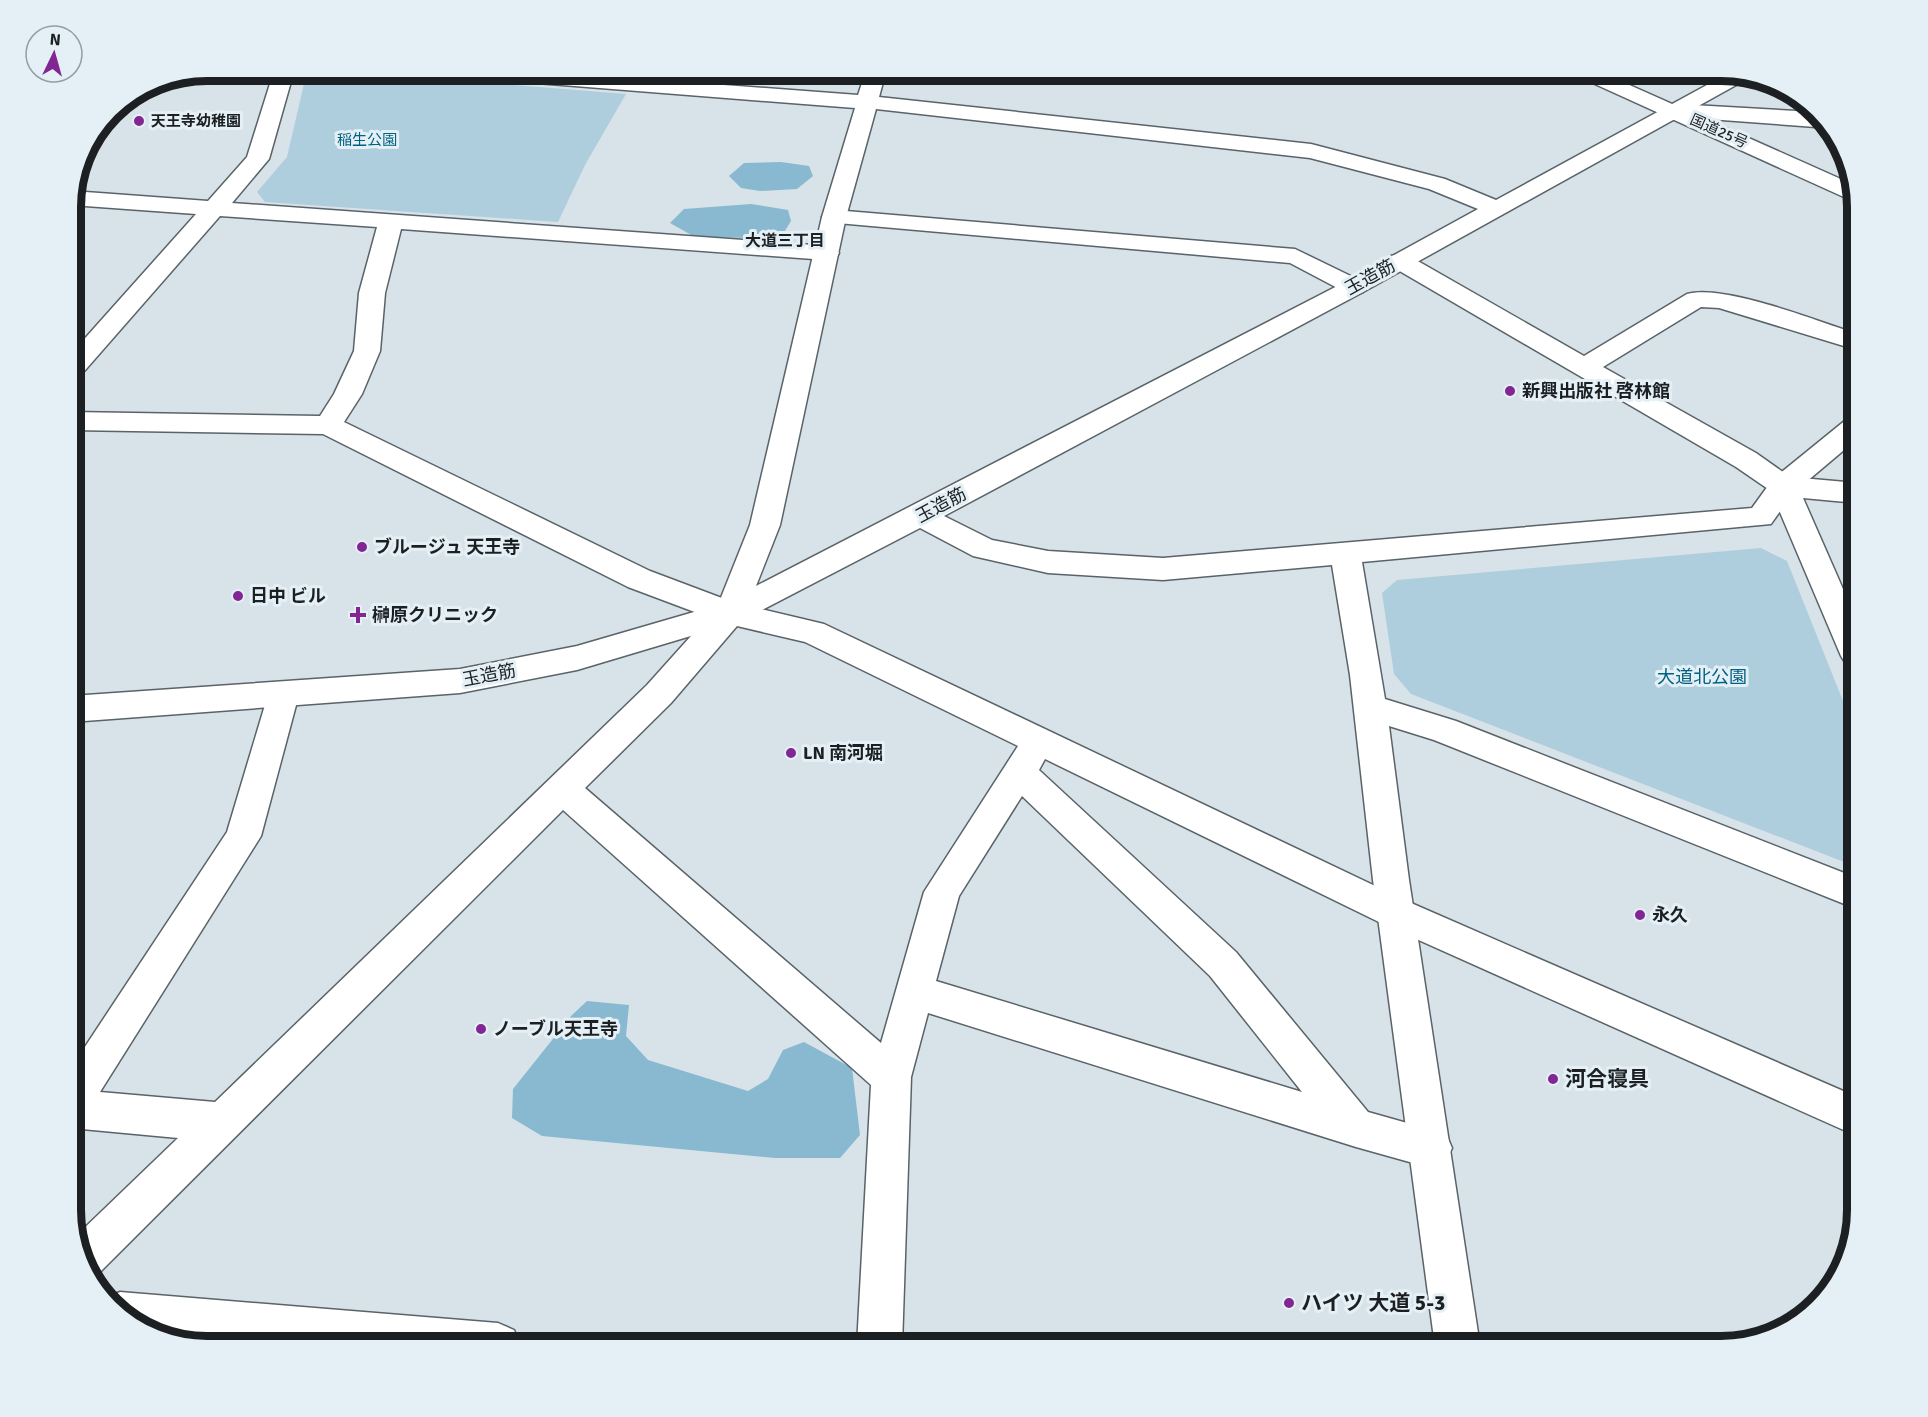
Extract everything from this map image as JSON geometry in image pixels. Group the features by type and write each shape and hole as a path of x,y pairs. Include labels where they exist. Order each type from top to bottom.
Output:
{"main road":[{"path":"81,359 258,159 281,81"},
{"path":"599,81 867,102 1311,151 1437,184 1495,208"},
{"path":"89,1253 659,694 730,613 765,525 834,217 873,81"},
{"name":"国道25号","path":"1607,81 1846,189"},
{"name":"玉造筋","path":"81,708 460,681 577,658 730,613 920,516 1354,286 1729,81"},
{"path":"1675,111 1813,121"},
{"path":"81,199 826,253"},
{"path":"834,217 1295,256 1354,286"},
{"path":"328,425 348,394 367,351 372,293 391,221"},
{"path":"1400,261 1746,460 1783,486 1847,492"},
{"path":"1584,368 1696,299 1721,300 1847,339"},
{"path":"81,421 328,425 639,579 730,613 813,632 1398,914 1847,1113"},
{"path":"920,516 984,549 1048,562 1163,569 1761,517 1783,486 1847,433"},
{"path":"1783,486 1847,633"},
{"path":"1345,553 1357,606 1372,708 1457,1336"},
{"path":"81,1087 243,836 283,694"},
{"path":"1372,708 1444,730 1847,890"},
{"path":"879,1336 891,1077 942,892 1039,741"},
{"path":"1019,772 1223,964 1356,1128"},
{"path":"561,788 891,1077"},
{"path":"915,992 1356,1128 1431,1148"},
{"path":"81,1110 221,1122"},
{"path":"139,1316 372,1336"}],"green space":[{"name":"稲生公園","path":"305,81 466,81 626,94 585,165 558,222 265,202 257,192 287,157"},
{"name":"大道北公園","path":"1761,548 1787,561 1847,711 1847,863 1411,694 1394,674 1382,593 1397,580"}],"shaded area":[{"path":"781,162 809,166 813,176 797,189 760,191 741,188 729,176 744,163"},
{"path":"751,204 788,210 791,221 783,234 755,238 695,237 670,223 684,209"},
{"path":"587,1001 629,1005 626,1036 648,1060 748,1091 768,1079 783,1050 804,1042 852,1068 860,1135 840,1158 775,1158 542,1136 512,1118 513,1089 572,1015"}],"place":[{"name":"天王寺幼稚園","path":"139,121"},
{"name":"新興出版社 啓林館","path":"1510,391"},
{"name":"ブルージュ 天王寺","path":"362,547"},
{"name":"日中 ビル","path":"238,596"},
{"name":"榊原クリニック","path":"358,615"},
{"name":"LN 南河堀","path":"791,753"},
{"name":"永久","path":"1640,915"},
{"name":"ノーブル天王寺","path":"481,1029"},
{"name":"河合寝具","path":"1553,1079"},
{"name":"ハイツ 大道 5-3","path":"1289,1303"}],"district":[{"name":"大道三丁目","path":"785,240"}]}
